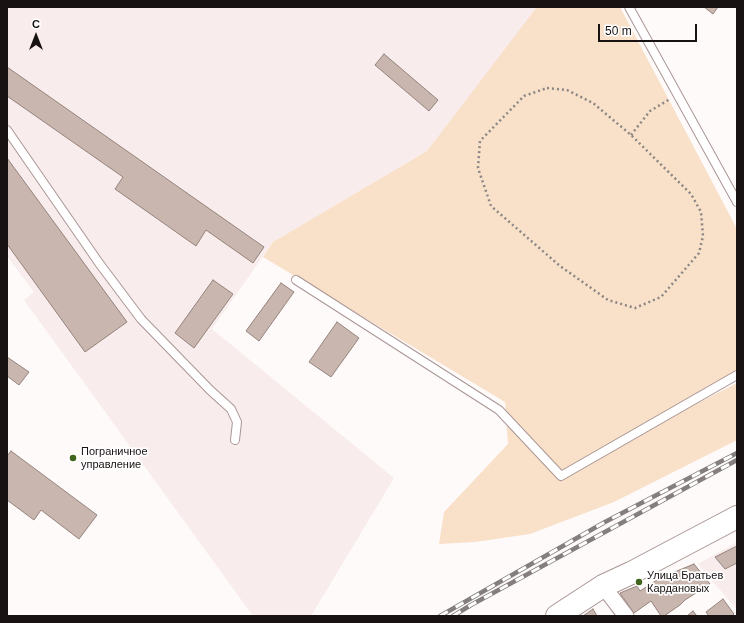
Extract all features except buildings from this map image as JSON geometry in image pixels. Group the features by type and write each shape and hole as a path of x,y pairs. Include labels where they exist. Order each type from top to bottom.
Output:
{"main road":[{"path":"557,616 603,586 631,573 737,517"}],"street":[{"path":"603,586 626,616"}],"lane":[{"path":"629,7 737,202"},
{"path":"7,130 99,263 141,318 210,390 231,409 237,422 235,440"},
{"path":"296,280 499,410 561,476 737,375"}],"path":[{"path":"547,88 567,90 593,103 631,135 691,194 701,212 703,236 699,253 661,297 635,308 608,300 560,266 491,206 478,168 480,141 524,96 547,88"},
{"path":"631,135 650,111 678,94"}],"shaded area":[{"path":"7,7 538,7 427,151 273,242 212,329 394,478 311,616 253,616 24,300 34,292 7,256"},
{"path":"537,7 620,7 737,229 737,375 616,445 737,383 737,440 614,502 530,534 475,542 439,544 444,512 508,444 505,402 263,257 273,242 427,151"},
{"path":"737,542 737,610 698,564"}],"railway":[{"path":"440,616 605,522 737,453"},
{"path":"453,616 737,460"}],"place":[{"name":"Пограничное управление","path":"73,458"},
{"name":"Улица Братьев Кардановых","path":"639,582"}]}
